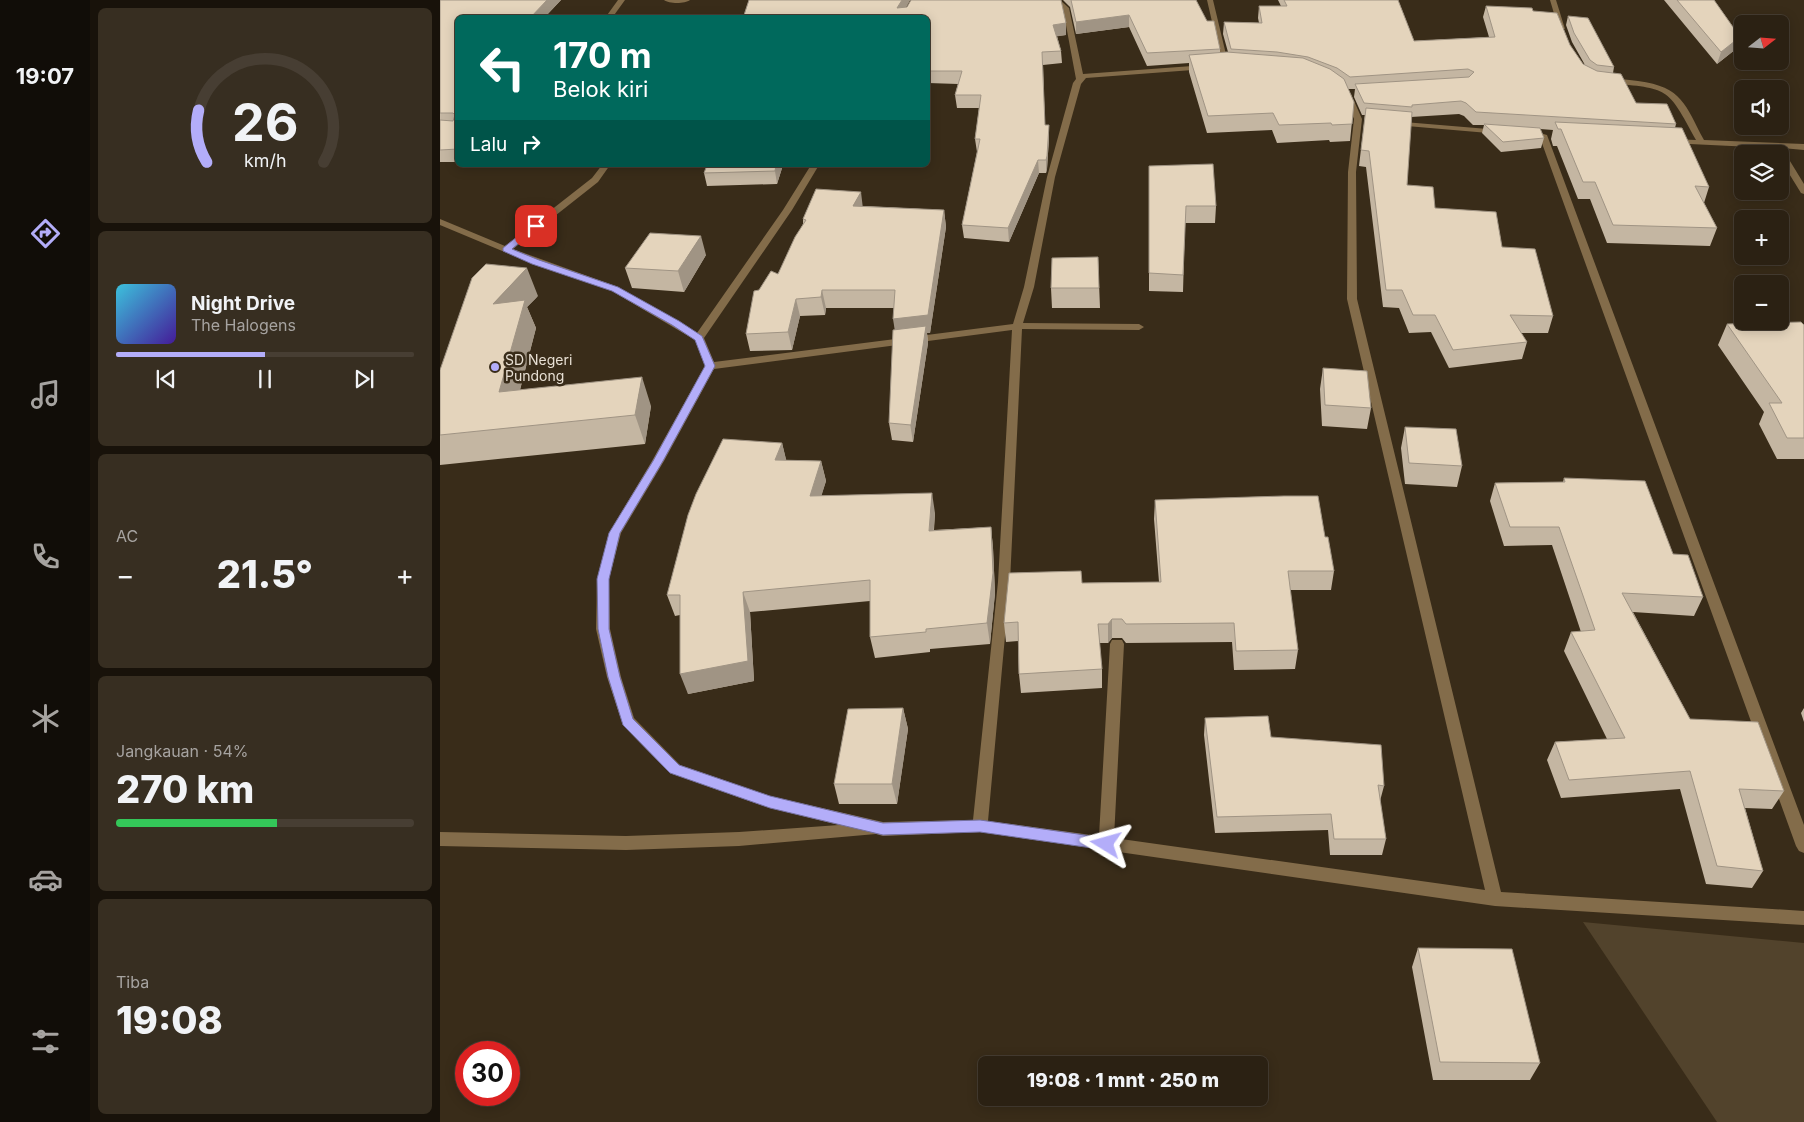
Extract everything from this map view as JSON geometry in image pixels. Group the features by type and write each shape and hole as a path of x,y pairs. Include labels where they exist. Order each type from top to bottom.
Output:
{"street":[{"path":"610,15 622,0"},
{"path":"667,0 686,0"},
{"path":"1056,0 1066,8 1080,79"},
{"path":"980,826 1004,582 1017,326 1029,287 1051,177 1077,83 1084,76 1093,75 1231,66 1210,0"},
{"path":"1553,0 1566,38"},
{"path":"1599,80 1656,88 1672,93 1678,100 1702,143"},
{"path":"1356,92 1342,90 1363,119 1352,172 1352,299 1494,899"},
{"path":"1388,122 1514,133"},
{"path":"1543,135 1804,846"},
{"path":"1662,141 1751,145"},
{"path":"1789,146 1804,147"},
{"path":"506,250 595,180 605,167"},
{"path":"699,338 787,210 814,167"},
{"path":"1789,167 1804,191"},
{"path":"440,222 536,262 615,289 699,338 710,366"},
{"path":"710,366 1017,326 1139,327"},
{"path":"710,366 658,461 615,533 603,579 604,629 614,677 628,721 675,769 770,802 883,829"},
{"path":"1106,844 1117,644"},
{"path":"440,838 626,843 739,839 883,829 980,826 1494,899 1804,918"}],"shaded area":[{"path":"1583,922 1804,943 1804,1122 1717,1122"}],"building":[{"path":"440,0 547,0 533,15 455,15 455,115 453,113 440,113"},
{"path":"749,0 902,0 897,8 907,7 911,0 1061,0 1066,23 1053,25 1061,51 1042,52 1045,125 1049,125 1047,156 1046,160 1038,160 1008,228 962,225 980,139 975,139 981,95 955,95 962,71 930,71 930,15 744,15"},
{"path":"1071,0 1196,0 1207,21 1214,21 1220,49 1147,53 1129,15 1076,22"},
{"path":"1284,0 1398,0 1414,41 1495,37 1486,6 1532,8 1533,11 1557,13 1570,45 1583,64 1597,71 1621,74 1636,103 1667,104 1676,124 1476,112 1461,101 1412,105 1412,107 1364,103 1355,84 1469,77 1474,72 1468,69 1350,77 1337,68 1308,57 1277,52 1231,49 1224,22 1262,23 1259,6 1287,6"},
{"path":"1677,0 1714,0 1734,28 1734,42 1721,52"},
{"path":"1568,16 1588,18 1614,67 1597,65 1590,60 1574,33"},
{"path":"1227,52 1303,58 1330,69 1344,79 1354,102 1352,124 1279,125 1273,113 1208,116 1189,55"},
{"path":"1366,108 1412,112 1407,185 1433,187 1435,208 1496,212 1502,247 1535,249 1553,316 1510,315 1527,342 1453,350 1435,315 1413,315 1402,290 1386,290 1369,151 1361,150"},
{"path":"455,115 455,149 440,150 440,120 453,121"},
{"path":"1555,122 1682,128 1709,187 1695,186 1717,228 1613,225 1595,182 1583,182 1561,129 1558,129"},
{"path":"1484,124 1540,128 1544,138 1503,142"},
{"path":"1213,164 1216,206 1186,206 1183,275 1149,273 1149,166"},
{"path":"706,167 776,167 775,171 704,173"},
{"path":"816,189 861,192 853,206 944,210 928,315 893,319 895,290 822,290 821,297 796,299 788,332 746,334 754,291 759,290 771,271 778,274 795,237 806,220 803,219"},
{"path":"650,233 701,236 678,271 625,268"},
{"path":"1098,257 1099,288 1051,288 1052,258"},
{"path":"486,264 527,268 493,304 525,300 499,392 642,377 635,415 440,435 440,370 472,278"},
{"path":"1789,322 1801,322 1804,325 1804,438 1787,438 1769,403 1782,403 1727,324 1734,324 1734,330 1789,330"},
{"path":"926,326 911,425 889,423 893,330"},
{"path":"1323,368 1367,371 1371,408 1325,405"},
{"path":"1405,427 1456,429 1462,466 1409,463"},
{"path":"723,439 782,443 775,460 821,461 810,496 932,493 929,531 991,527 993,573 987,623 926,629 926,632 870,637 870,580 743,592 748,661 680,674 680,595 667,595 688,515 696,494"},
{"path":"1564,478 1645,481 1673,554 1688,555 1703,597 1622,593 1690,719 1758,722 1784,791 1739,789 1763,871 1717,866 1690,771 1569,780 1555,742 1625,738 1571,632 1595,630 1559,527 1510,527 1495,483 1565,482"},
{"path":"1318,496 1325,537 1328,537 1334,571 1288,571 1298,650 1236,651 1234,623 1126,624 1122,619 1112,619 1108,624 1098,624 1102,669 1019,674 1018,622 1004,623 1009,573 1081,571 1082,583 1161,582 1155,500"},
{"path":"903,708 892,784 834,784 848,709"},
{"path":"1268,716 1271,737 1381,745 1384,786 1378,785 1386,839 1334,839 1331,814 1217,817 1205,718"},
{"path":"1418,948 1512,949 1540,1063 1440,1062"}],"place":[{"name":"SD Negeri Pundong","path":"495,367"}],"route":[{"path":"536,226 506,250 615,289 676,323 699,338 710,366 658,461 615,533 603,579 604,629 614,677 628,721 675,769 770,802 883,829 980,826 1106,844"}]}
